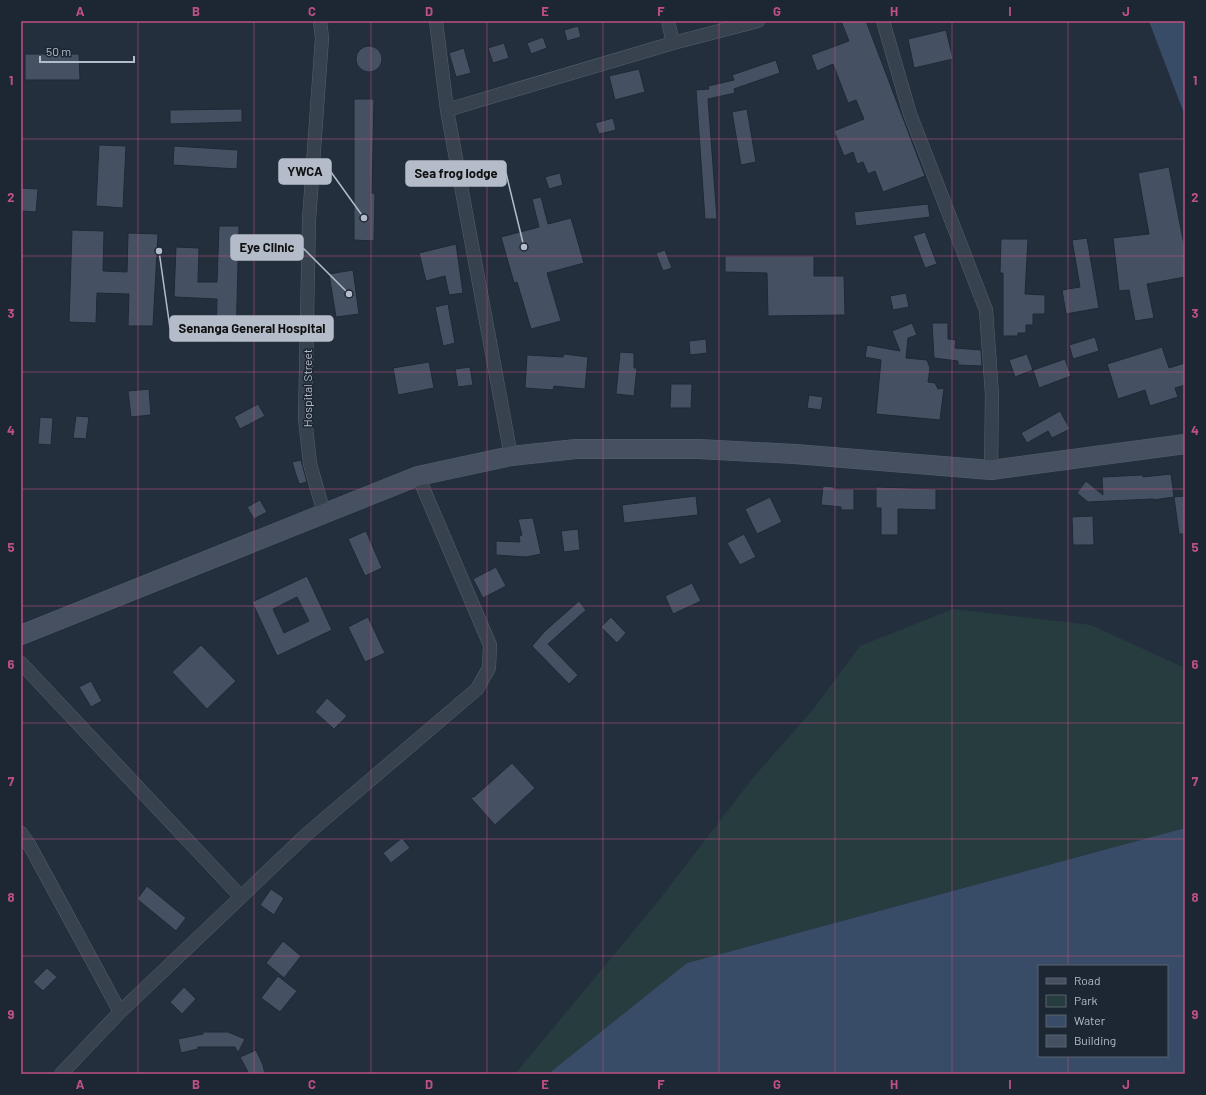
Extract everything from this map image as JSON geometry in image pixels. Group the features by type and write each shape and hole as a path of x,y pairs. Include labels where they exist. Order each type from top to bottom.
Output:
{"street":[{"name":"Hospital Street","path":"320,21 322,38 309,220 305,418 310,464 324,513"},
{"path":"436,21 447,110 511,456"},
{"path":"668,21 673,43"},
{"path":"447,110 673,43 758,21"},
{"path":"883,21 910,114 986,310 992,395 991,470"},
{"path":"21,635 418,476 511,456 576,449 698,449 795,454 991,470 1185,444"},
{"path":"61,1074 120,1012 307,834 478,689 489,668 490,645 418,476"},
{"path":"21,663 241,897"},
{"path":"21,833 30,846 86,946 120,1012"}],"green space":[{"path":"953,609 1091,625 1185,668 1185,828 687,963 548,1074 515,1074 656,904 752,779 815,707 860,646"}],"water":[{"path":"1149,21 1185,21 1185,116"},
{"path":"1185,828 1185,1074 548,1074 687,963"}],"building":[{"path":"841,21 866,21 925,176 883,192 875,171 868,174 863,162 857,164 853,152 844,156 834,131 864,119 856,100 848,103 833,64 817,71 811,55 849,41"},
{"path":"578,26 581,37 567,41 564,30"},
{"path":"946,30 953,59 914,68 908,39"},
{"path":"543,37 547,48 531,54 527,43"},
{"path":"504,43 509,58 493,63 488,48"},
{"path":"369,46 378,50 382,59 378,68 369,72 360,68 356,59 360,50"},
{"path":"464,48 471,73 456,77 449,53"},
{"path":"25,54 79,54 80,80 25,80"},
{"path":"776,60 780,73 734,89 735,93 708,99 717,219 705,219 696,90 709,89 708,86 734,80 732,75"},
{"path":"639,69 645,92 615,100 609,76"},
{"path":"354,99 374,99 372,193 375,194 374,241 354,240"},
{"path":"242,109 242,122 170,124 170,110"},
{"path":"747,109 756,162 741,165 732,112"},
{"path":"613,118 616,130 599,134 595,123"},
{"path":"99,145 126,146 123,208 96,206"},
{"path":"174,146 238,150 237,169 173,165"},
{"path":"1169,167 1185,250 1185,277 1147,284 1154,318 1135,321 1129,290 1119,291 1113,238 1149,234 1138,173"},
{"path":"560,173 563,185 549,189 545,177"},
{"path":"21,188 38,189 36,212 21,211"},
{"path":"541,197 548,224 571,218 584,263 547,273 561,321 531,329 517,282 514,283 501,237 539,227 532,199"},
{"path":"928,204 930,217 856,226 854,212"},
{"path":"219,226 239,226 236,341 216,341 217,299 174,297 176,247 199,248 198,282 217,282"},
{"path":"72,230 104,231 103,271 127,272 128,233 158,234 153,326 128,326 129,294 97,293 96,323 69,322"},
{"path":"925,232 937,264 925,268 913,236"},
{"path":"1087,238 1099,308 1066,314 1062,290 1080,287 1072,240"},
{"path":"1001,239 1028,239 1025,294 1045,295 1045,314 1033,314 1033,325 1026,325 1026,333 1018,333 1018,336 1003,336 1003,273 1000,273"},
{"path":"456,244 463,293 449,295 445,276 426,281 419,253"},
{"path":"665,250 672,268 663,271 656,253"},
{"path":"725,256 814,256 814,276 844,276 845,315 768,316 767,273 725,272"},
{"path":"353,270 359,314 336,317 329,274"},
{"path":"906,293 909,307 893,310 890,296"},
{"path":"448,304 455,343 443,346 435,307"},
{"path":"912,323 917,335 908,338 906,358 927,360 930,368 928,382 935,383 938,389 944,388 940,420 876,414 881,360 865,357 867,345 900,351 892,331"},
{"path":"932,323 948,323 948,339 956,340 955,348 981,350 982,366 958,365 958,361 934,358"},
{"path":"1095,337 1099,351 1073,359 1069,345"},
{"path":"706,339 707,353 690,355 689,341"},
{"path":"1162,347 1169,368 1185,363 1185,385 1175,388 1178,397 1150,406 1145,390 1118,399 1107,364"},
{"path":"620,352 634,353 634,368 637,368 634,396 616,394"},
{"path":"564,354 588,357 585,389 554,386 553,390 525,388 527,355 563,357"},
{"path":"1027,354 1033,370 1015,377 1009,360"},
{"path":"1065,359 1071,376 1039,388 1033,370"},
{"path":"429,362 434,388 398,395 393,368"},
{"path":"470,367 473,385 458,387 455,369"},
{"path":"671,384 692,384 691,408 670,408"},
{"path":"149,389 151,415 131,417 128,391"},
{"path":"809,395 823,397 821,410 807,408"},
{"path":"258,404 265,416 240,429 234,417"},
{"path":"1060,411 1070,429 1052,438 1048,431 1027,443 1021,433"},
{"path":"76,416 89,417 86,439 73,438"},
{"path":"40,417 53,418 51,445 38,444"},
{"path":"301,460 307,482 299,484 292,462"},
{"path":"1171,474 1174,497 1153,500 1088,502 1077,493 1086,481 1103,495 1102,477 1143,475 1143,477"},
{"path":"823,486 834,487 834,489 854,489 854,510 841,510 841,507 821,505"},
{"path":"876,487 936,489 936,510 898,509 898,535 881,535 881,508 876,508"},
{"path":"696,496 698,515 624,523 622,505"},
{"path":"1185,496 1185,534 1179,534 1174,497"},
{"path":"770,497 782,522 757,534 745,509"},
{"path":"260,500 267,512 254,519 247,507"},
{"path":"1093,516 1094,545 1073,545 1072,517"},
{"path":"533,518 541,554 526,557 496,555 496,541 520,542 519,536 522,535 518,519"},
{"path":"578,529 580,550 564,552 561,531"},
{"path":"366,531 382,568 365,576 348,539"},
{"path":"744,534 756,557 740,565 727,543"},
{"path":"496,567 506,586 483,598 473,579"},
{"path":"307,576 332,630 277,656 252,602","holes":["297,597 309,621 284,633 273,609"]},
{"path":"692,583 701,601 673,614 665,596"},
{"path":"579,601 586,610 548,644 578,675 569,684 532,646 545,631"},
{"path":"368,617 385,653 365,662 348,627"},
{"path":"611,617 626,633 617,643 601,627"},
{"path":"201,645 236,681 207,709 172,672"},
{"path":"91,681 102,701 91,707 79,687"},
{"path":"327,698 347,716 334,729 315,712"},
{"path":"512,763 535,788 495,825 470,797 474,797"},
{"path":"402,838 410,848 391,863 383,853"},
{"path":"147,886 186,918 176,931 137,899"},
{"path":"271,889 284,898 274,915 260,905"},
{"path":"283,941 301,956 284,978 266,963"},
{"path":"47,968 57,977 43,991 33,982"},
{"path":"278,976 297,991 280,1012 261,998"},
{"path":"184,987 196,999 182,1014 170,1002"},
{"path":"203,1032 228,1032 245,1039 238,1053 235,1047 198,1047 198,1049 181,1053 178,1039 203,1034"},
{"path":"256,1050 263,1065 265,1074 249,1074 240,1057"}],"place":[{"name":"YWCA","path":"364,218"},
{"name":"Sea frog lodge","path":"524,247"},
{"name":"Senanga General Hospital","path":"159,251"},
{"name":"Eye Clinic","path":"349,294"}]}
